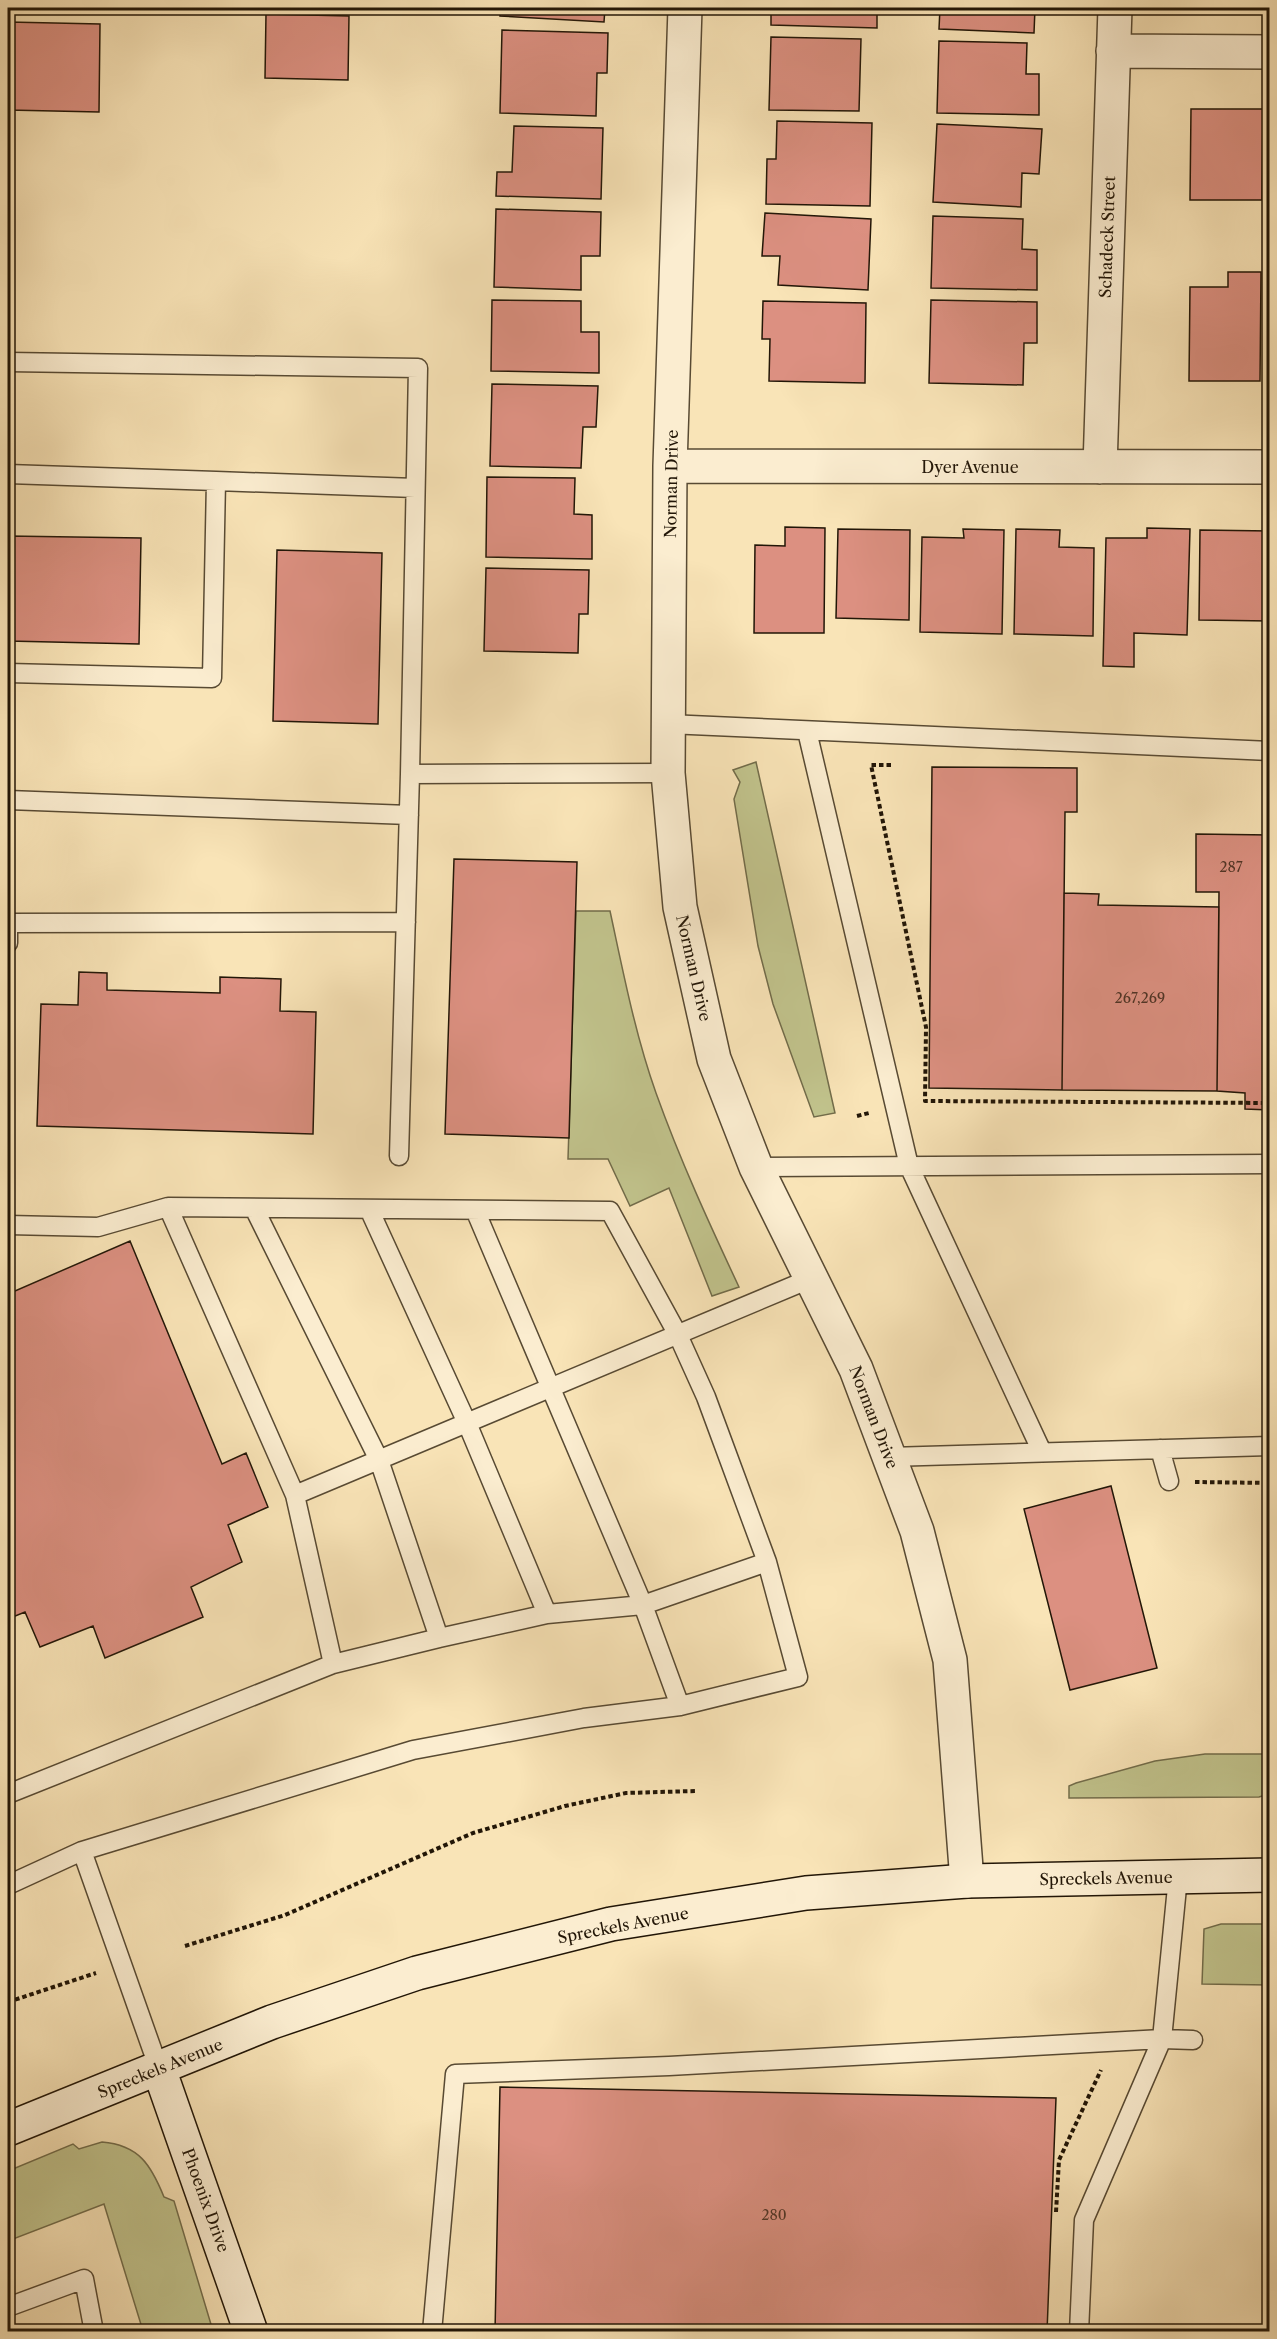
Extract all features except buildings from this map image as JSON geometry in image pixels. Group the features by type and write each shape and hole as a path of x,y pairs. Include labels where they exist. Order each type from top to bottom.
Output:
{"street":[{"name":"Norman Drive","path":"685,8 670,466 668,724 668,773 680,907 714,1059 756,1167 856,1369 917,1531 950,1660 967,1881"},
{"name":"Schadeck Street","path":"1100,467 1115,8"},
{"path":"1113,51 1269,52"},
{"name":"Dyer Avenue","path":"670,466 1269,467"},
{"name":"Spreckels Avenue","path":"8,2129 272,2022 417,1972 611,1924 806,1893 967,1881 1269,1875"},
{"name":"Phoenix Drive","path":"159,2069 250,2331"}],"lane":[{"path":"8,362 418,368 399,1156"},
{"path":"8,474 415,488"},
{"path":"8,673 212,678 216,481"},
{"path":"668,724 1269,751"},
{"path":"807,730 909,1166 1042,1452"},
{"path":"410,774 668,773"},
{"path":"8,800 409,815"},
{"path":"8,943 8,923 406,922"},
{"path":"756,1167 1269,1164"},
{"path":"168,1207 295,1495 333,1664"},
{"path":"8,1225 98,1227 168,1207 610,1211 678,1335 706,1397 767,1562 798,1677 680,1706 584,1718 413,1750 82,1851 8,1885"},
{"path":"254,1208 379,1460 440,1638"},
{"path":"369,1209 467,1423 547,1614"},
{"path":"475,1210 643,1605 680,1706"},
{"path":"295,1495 812,1278"},
{"path":"889,1457 1269,1446"},
{"path":"1160,1449 1169,1481"},
{"path":"8,1794 333,1664 547,1614 643,1605 767,1562"},
{"path":"82,1851 159,2069"},
{"path":"1079,2331 1084,2220 1162,2039 1178,1877"},
{"path":"432,2331 455,2074 669,2066 1162,2039 1193,2040"},
{"path":"8,2307 84,2279 94,2331"}],"path":[{"path":"894,765 871,765 926,1028 925,1101 1269,1103"},
{"path":"1169,1481 1269,1484"},
{"path":"184,1946 285,1914 473,1833 564,1806 626,1793 695,1791"},
{"path":"8,2002 123,1965"}],"green space":[{"path":"1163,8 1269,8 1270,11 1163,10"},
{"path":"756,762 835,1113 814,1117 773,1004 758,946 734,799 740,782 733,770"},
{"path":"576,911 610,911 636,1025 656,1093 685,1167 739,1287 712,1296 669,1188 630,1206 608,1159 568,1159"},
{"path":"1205,1754 1269,1754 1269,1794 1259,1797 1069,1798 1069,1786 1076,1783 1155,1761"},
{"path":"1221,1924 1269,1924 1269,1985 1202,1984 1204,1929"},
{"path":"102,2142 125,2147 134,2152 154,2175 164,2197 174,2201 213,2331 143,2331 104,2204 8,2241 8,2171 73,2144 79,2149"}]}
